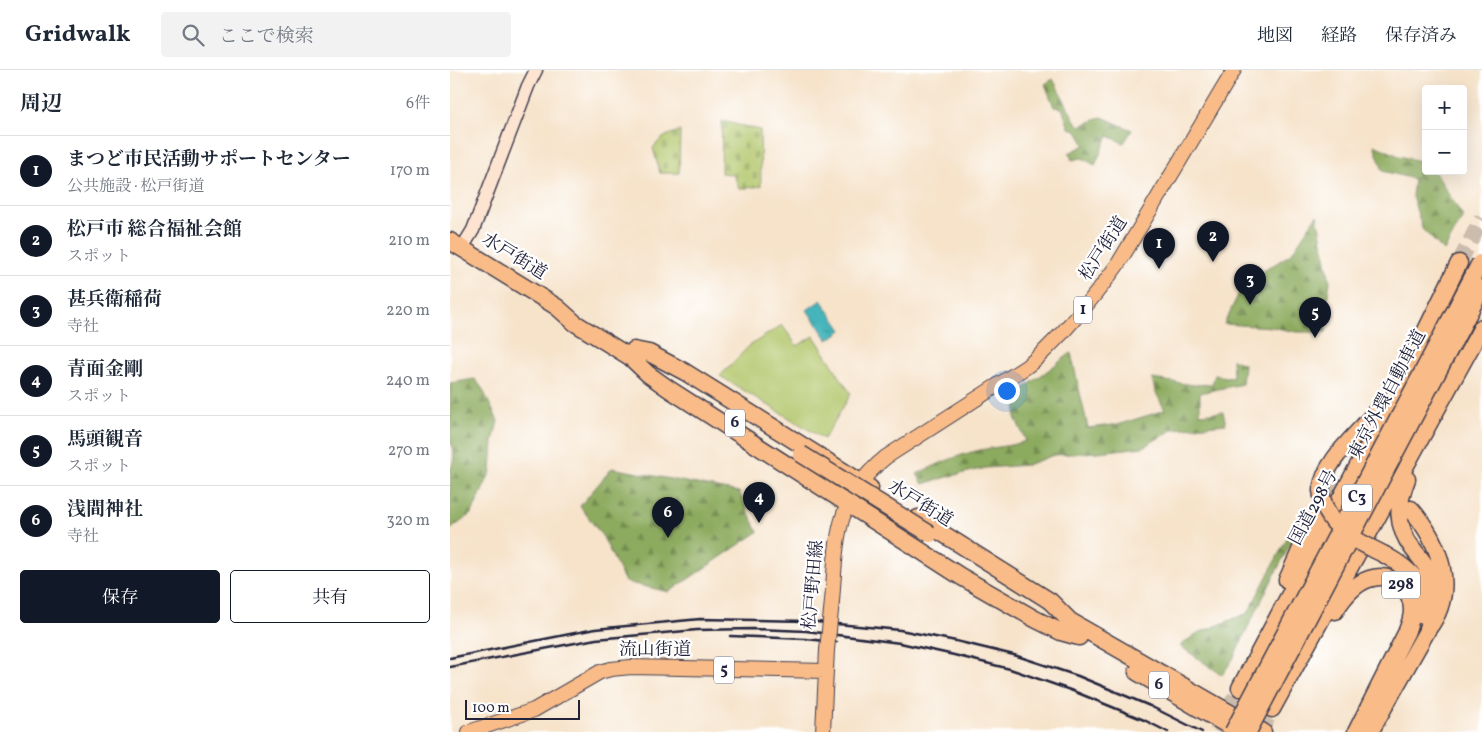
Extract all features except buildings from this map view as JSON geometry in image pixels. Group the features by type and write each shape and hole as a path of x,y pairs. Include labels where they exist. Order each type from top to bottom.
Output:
{"highway":[{"name":"水戸街道","path":"456,245 557,307 580,317 632,353 649,352 655,367"},
{"name":"東京外環自動車道","path":"1233,732 1480,263"},
{"name":"国道298号","path":"1240,688 1372,427 1455,270"},
{"name":"東京外環自動車道","path":"1248,732 1482,288"},
{"name":"298","path":"1272,709 1334,595 1416,452 1482,327"},
{"path":"655,367 860,482 1050,601 1069,620"},
{"path":"655,367 847,503 960,576 1034,619 1061,632 1079,637"},
{"name":"水戸街道","path":"677,381 928,538 1079,637 1238,732"},
{"name":"298","path":"1372,427 1331,464 1322,481 1321,490 1325,510 1336,527 1355,540 1397,562 1412,574 1424,597 1423,613 1417,631 1376,694"},
{"name":"298","path":"1416,452 1404,485 1399,520 1405,536 1428,570 1432,580 1434,603 1428,629"},
{"name":"298","path":"1370,732 1428,629 1435,620 1442,601 1444,578 1438,554 1419,518 1411,509"},
{"name":"298","path":"1251,664 1316,515"},
{"name":"水戸街道","path":"928,538 1263,732"},
{"name":"298","path":"1290,678 1312,649 1339,604 1348,594 1370,578 1388,577 1396,580 1408,593 1411,602 1411,618 1406,633 1356,732"}],"main road":[{"name":"松戸街道","path":"847,503 860,482 872,468 886,457 1032,363 1079,315 1118,264 1234,70"},
{"name":"松戸野田線","path":"823,732 827,650 838,529 847,503"},
{"name":"流山街道","path":"469,732 534,710 591,677 611,669 631,667 826,671"}],"street":[{"path":"456,245 473,230 528,86 536,70"}],"green space":[{"path":"1053,79 1075,121 1080,126 1102,117 1132,130 1124,143 1108,136 1095,165 1082,158 1072,160 1069,153 1085,145 1076,130 1069,128 1062,108 1054,107 1045,84"},
{"path":"722,121 760,130 761,186 739,189 732,174 721,173"},
{"path":"680,131 679,173 660,173 653,148 665,137"},
{"path":"1374,145 1399,156 1420,161 1422,162 1422,175 1437,175 1463,217 1444,251 1423,230 1412,196 1414,179 1383,171"},
{"path":"1317,215 1330,282 1325,314 1326,332 1296,332 1272,327 1224,324 1244,283 1291,254"},
{"path":"782,325 797,346 814,336 851,394 824,439 720,376 749,346"},
{"path":"1071,353 1088,428 1120,424 1165,410 1155,391 1152,379 1194,385 1212,384 1215,375 1233,378 1232,359 1244,364 1242,384 1200,393 1200,414 1223,412 1226,424 1174,429 1143,447 1054,455 1027,465 986,468 923,484 917,474 958,456 1026,441 1015,417 1019,392"},
{"path":"475,379 482,388 498,421 493,442 491,471 472,513 450,530 450,470 454,453 453,446 450,443 450,383"},
{"path":"612,468 739,492 758,532 669,592 625,582 603,537 580,506"},
{"path":"1304,517 1233,659 1222,675 1180,646 1196,634 1248,613 1297,519"}],"water":[{"path":"821,300 842,330 828,340 807,310"}],"tunnel":[{"path":"1459,263 1482,218"},
{"path":"1317,513 1333,494 1355,482"},
{"path":"1217,732 1240,688"},
{"path":"1260,732 1272,709"}],"railway":[{"path":"450,658 595,629 700,619 806,621 900,630 1014,655 1078,676 1150,706 1202,732"},
{"path":"450,667 596,639 697,630 753,629 806,631 900,643 1010,669 1073,691 1144,720 1168,732"},
{"path":"730,636 837,642"}],"place":[{"name":"松戸市 総合福祉会館","path":"1213,262"},
{"name":"まつど市民活動サポートセンター","path":"1159,269"},
{"name":"甚兵衛稲荷","path":"1250,305"},
{"name":"馬頭観音","path":"1315,338"},
{"name":"青面金剛","path":"759,523"},
{"name":"浅間神社","path":"668,538"}]}
